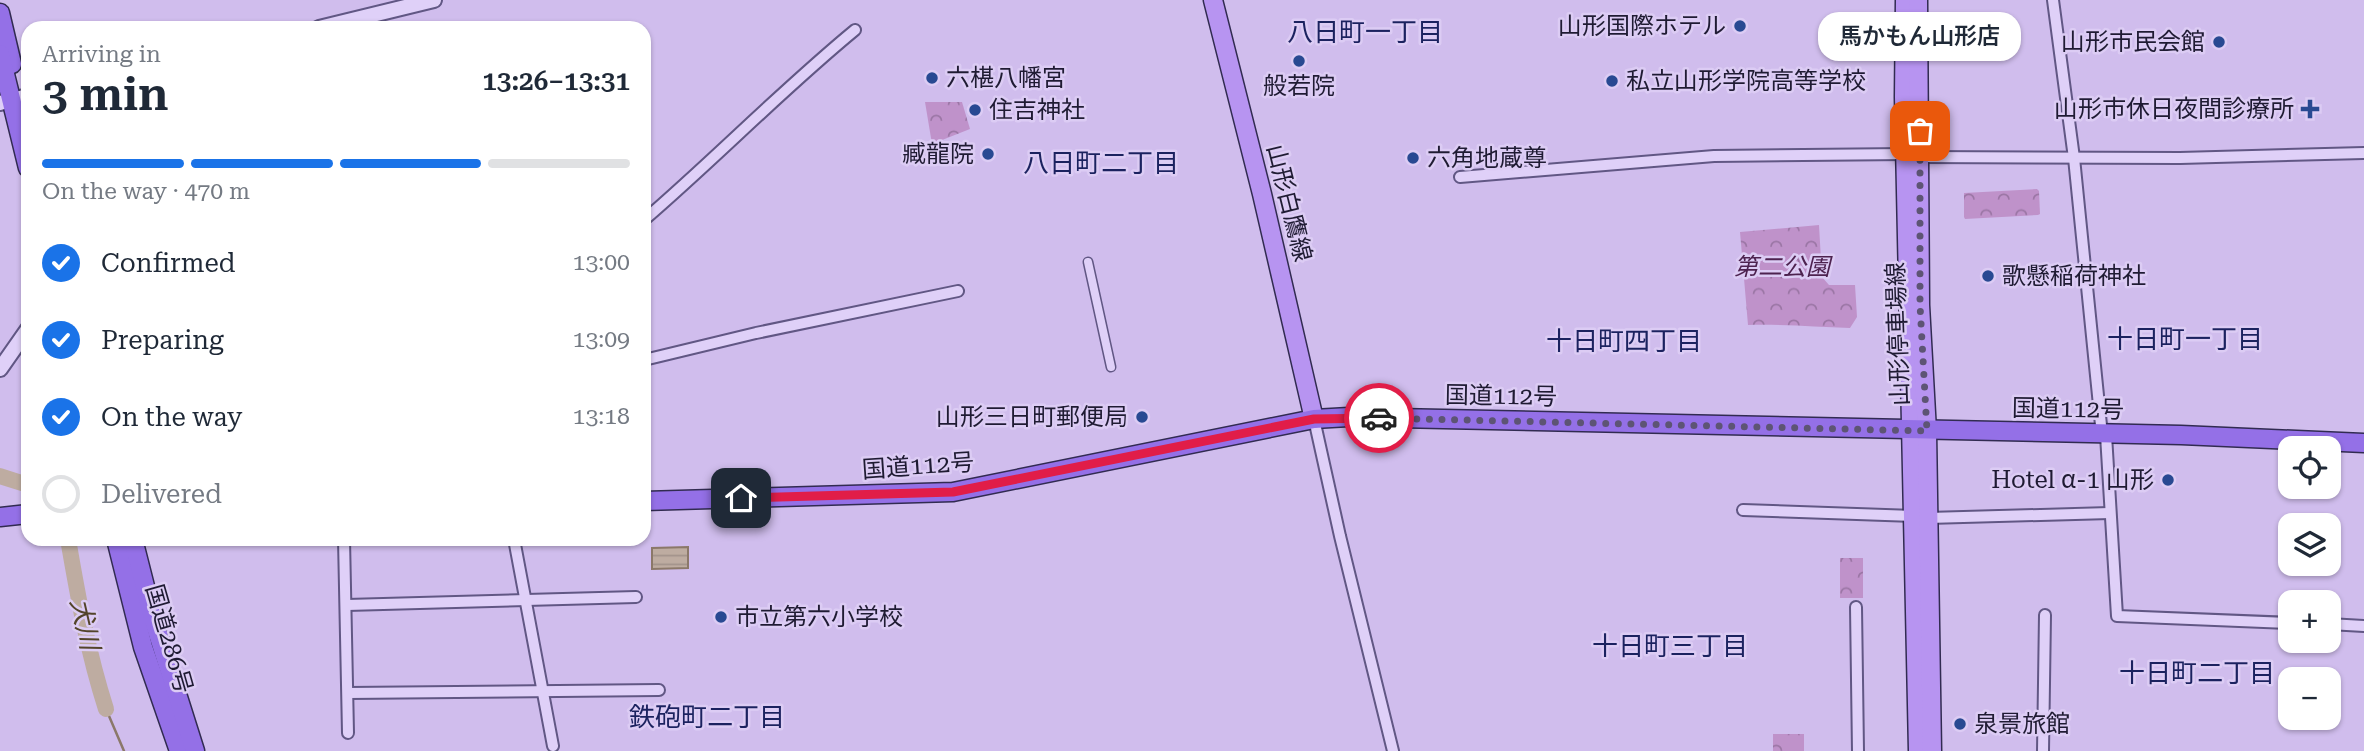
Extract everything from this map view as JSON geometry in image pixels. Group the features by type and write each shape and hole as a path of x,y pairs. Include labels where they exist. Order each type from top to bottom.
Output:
{"highway":[{"path":"0,13 21,131"},
{"path":"0,54 15,99"},
{"name":"国道112号","path":"651,501 953,492 1314,419 1349,417 2181,435 2364,443"},
{"path":"0,517 21,515"},
{"name":"国道286号","path":"118,546 143,647 179,751"},
{"name":"国道286号","path":"136,546 153,618 195,751"}],"main road":[{"name":"山形白鷹線","path":"1213,0 1262,194 1314,419"},
{"name":"山形停車場線","path":"1905,0 1920,305 1918,430 1932,751"},
{"name":"山形停車場線","path":"1913,156 1918,0"},
{"name":"山形停車場線","path":"1918,751 1922,517"}],"street":[{"path":"348,21 434,0"},
{"path":"2053,0 2074,158 2104,435 2117,616 2278,622"},
{"path":"651,214 802,74 855,30"},
{"path":"1461,177 1714,156 2180,158 2364,153"},
{"path":"1088,262 1111,367"},
{"path":"651,358 958,291"},
{"path":"0,369 21,340"},
{"path":"1314,419 1393,751"},
{"path":"1743,510 1922,517 2110,513"},
{"path":"344,546 348,733"},
{"path":"515,546 553,746"},
{"path":"346,605 636,597"},
{"path":"1856,607 1858,751"},
{"path":"2043,751 2045,615"},
{"path":"2341,625 2364,626"},
{"path":"348,693 659,690"}],"green space":[{"path":"925,102 962,102 970,129 932,144"},
{"path":"2037,189 2038,215 1964,217 1964,193"},
{"name":"第二公園","path":"1819,225 1822,277 1829,285 1855,285 1857,317 1850,328 1748,325 1740,232"},
{"path":"1840,558 1863,558 1863,598 1840,598"},
{"path":"1773,734 1804,734 1804,751 1773,751"}],"shaded area":[{"path":"688,547 688,568 652,569 652,548"}],"waterway":[{"name":"犬川","path":"0,476 21,483"},
{"name":"犬川","path":"69,546 89,646 106,709"},
{"path":"106,709 124,751"}],"way so far":[{"path":"1379,418 1927,431 1920,305 1920,131"}],"place":[{"name":"山形国際ホテル","path":"1740,26"},
{"name":"山形市民会館","path":"2219,42"},
{"name":"般若院","path":"1299,61"},
{"name":"六椹八幡宮","path":"932,78"},
{"name":"私立山形学院高等学校","path":"1612,81"},
{"name":"山形市休日夜間診療所","path":"2310,109"},
{"name":"住吉神社","path":"975,110"},
{"name":"馬かもん山形店","path":"1920,131"},
{"name":"臧龍院","path":"988,154"},
{"name":"六角地蔵尊","path":"1413,158"},
{"name":"歌懸稲荷神社","path":"1988,276"},
{"name":"山形三日町郵便局","path":"1142,417"},
{"name":"Hotel α-1 山形","path":"2168,480"},
{"name":"市立第六小学校","path":"721,617"},
{"name":"泉景旅館","path":"1960,724"}],"district":[{"name":"八日町一丁目","path":"1365,32"},
{"name":"八日町二丁目","path":"1101,163"},
{"name":"十日町一丁目","path":"2185,339"},
{"name":"十日町四丁目","path":"1624,341"},
{"name":"十日町三丁目","path":"1670,646"},
{"name":"十日町二丁目","path":"2197,673"},
{"name":"鉄砲町二丁目","path":"707,717"}],"route":[{"path":"741,498 953,492 1314,419 1379,418"}]}
